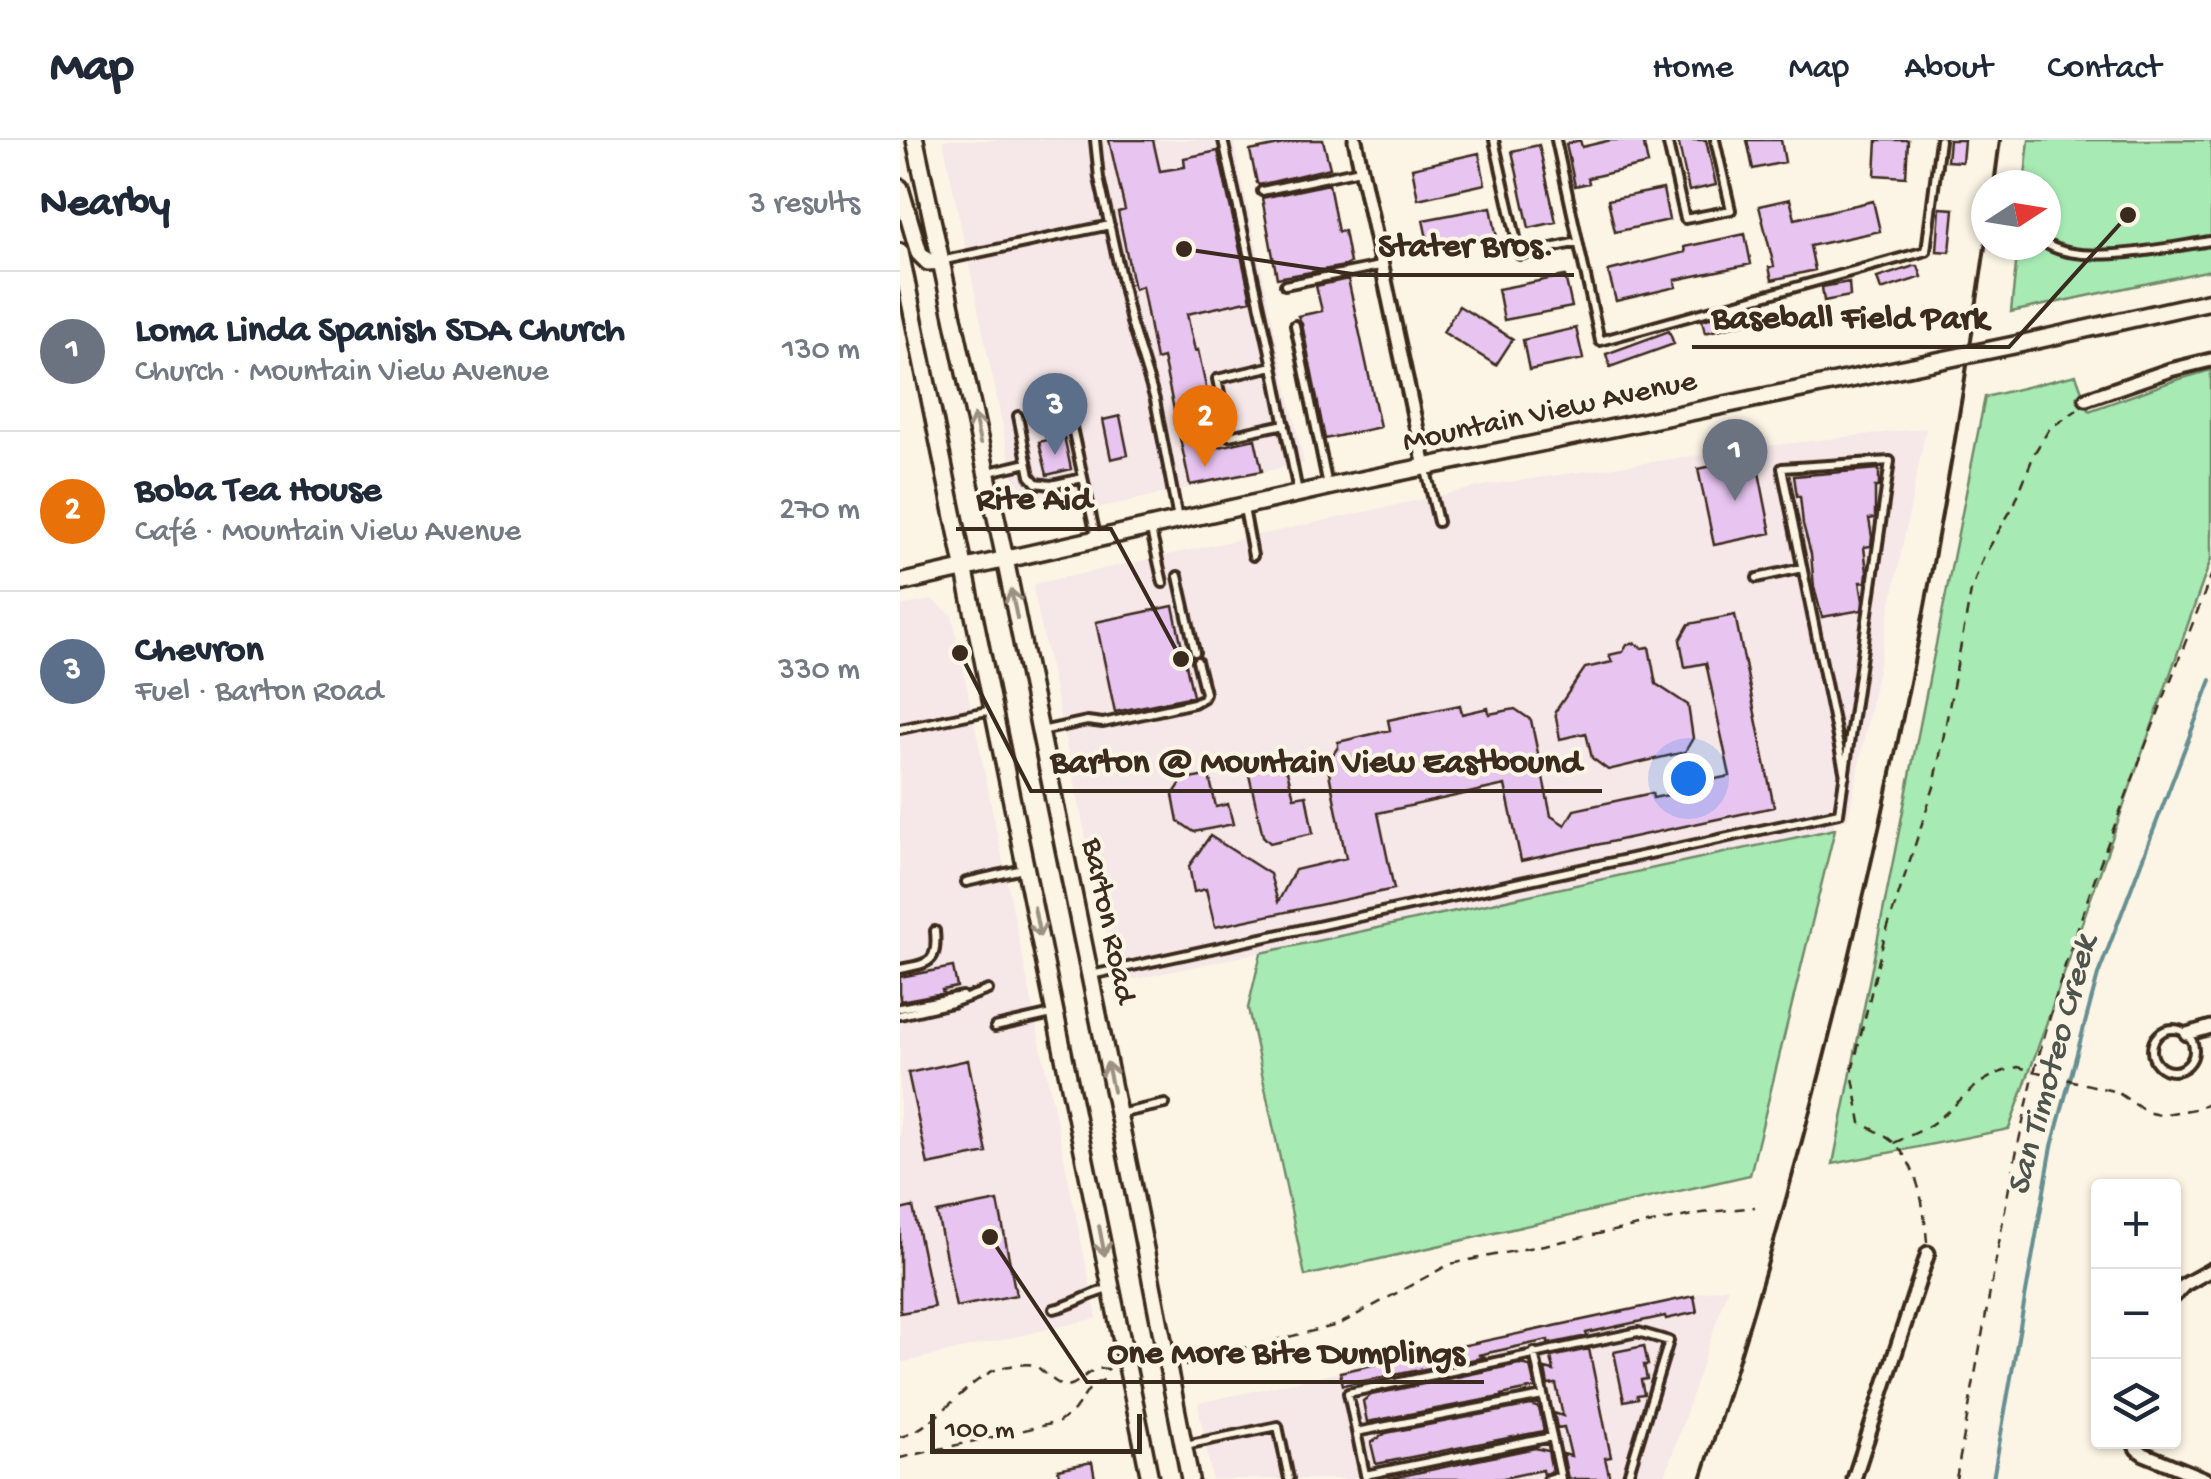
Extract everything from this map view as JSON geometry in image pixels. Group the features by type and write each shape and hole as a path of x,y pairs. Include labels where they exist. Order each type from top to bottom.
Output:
{"main road":[{"name":"Barton Road","path":"915,140 1005,558 1190,1479"},
{"path":"900,188 919,252 928,262 941,260"},
{"name":"Barton Road","path":"900,252 1150,1479"},
{"name":"Mountain View Avenue","path":"900,583 1328,487 2211,301"}],"street":[{"path":"1354,140 1425,467"},
{"path":"2082,404 2170,370 2211,360"},
{"path":"2187,1034 2211,1028"},
{"path":"1854,1479 1928,1253"},
{"path":"2181,1288 2211,1270"},
{"path":"2139,1449 2205,1479"}],"lane":[{"path":"1096,140 1100,178 1130,322 1155,400 1178,520"},
{"path":"1222,140 1298,494"},
{"path":"1494,140 1520,255 1578,242"},
{"path":"1556,140 1600,341 1926,251 1940,140"},
{"path":"1668,140 1686,219 1732,210 1715,140"},
{"path":"1262,191 1361,169"},
{"path":"941,260 1110,224"},
{"path":"2061,251 2090,255 2211,241"},
{"path":"1285,285 1382,265"},
{"path":"1295,325 1328,487"},
{"path":"1273,366 1217,379 1229,436 1285,424"},
{"path":"1067,406 1096,538"},
{"path":"1018,416 1030,476 1036,482 1051,485 1083,478"},
{"path":"1090,975 1839,813 1890,461 1782,468 1844,776"},
{"path":"986,472 1027,463"},
{"path":"1425,467 1438,522"},
{"path":"1244,506 1253,556"},
{"path":"1150,526 1163,584"},
{"path":"1757,578 1802,568"},
{"path":"1178,576 1194,652"},
{"path":"1040,731 1088,721 1103,723 1194,703 1205,693 1197,661"},
{"path":"900,729 994,709"},
{"path":"1048,772 1093,762"},
{"path":"966,882 1026,868"},
{"path":"900,969 932,960 937,947 936,931"},
{"path":"900,1012 952,1003 988,990"},
{"path":"995,1028 1056,1013"},
{"path":"2174,1028 2187,1034 2194,1053 2187,1066 2174,1072 2160,1068 2151,1050 2156,1036 2174,1028"},
{"path":"1118,1114 1166,1104"},
{"path":"1054,1309 1111,1288"},
{"path":"1552,1437 1366,1477 1348,1393 1638,1332 1669,1341 1627,1479"},
{"path":"1534,1352 1560,1478 1548,1479"},
{"path":"1356,1432 1543,1396"},
{"path":"1184,1445 1278,1426 1289,1479"}],"path":[{"path":"1928,1253 1916,1178 1894,1143 1861,1122 1852,1072 1884,939 1934,786 1972,591 1983,558 2014,505 2034,452 2050,428 2082,404"},
{"path":"1956,1479 2034,1072 2094,882 2211,576"},
{"path":"1894,1143 1934,1123 1974,1086 2018,1068 2117,1092 2146,1112 2160,1115 2211,1102"},
{"path":"1170,1373 1190,1363 1338,1325 1450,1264 1702,1213 1755,1207"},
{"path":"900,1438 917,1432 1004,1366 1032,1364 1063,1386 1070,1386 1100,1367 1108,1369 1110,1377 1092,1385 1074,1412 1059,1422 900,1458"}],"shaded area":[{"path":"943,140 1233,140 1304,463 1079,512 1067,495 1033,497 1014,480"},
{"path":"1926,428 1848,819 1834,822 1835,829 1117,983 1035,584 1488,485"},
{"path":"932,600 952,615 1097,1318 900,1363 900,606"},
{"path":"1728,1287 1664,1479 1212,1479 1198,1403"}],"green space":[{"path":"2029,140 2211,140 2211,270 2011,312 2016,260 2061,260 2061,170 2026,170"},
{"path":"2211,370 2211,559 2009,1129 1833,1164 1985,397 2076,375 2089,411"},
{"path":"1835,829 1750,1175 1305,1276 1248,1008 1261,953"}],"building":[{"path":"1109,140 1153,140 1160,171 1185,167 1184,158 1218,151 1251,300 1187,314 1219,447 1255,439 1262,471 1190,485 1163,358 1156,360 1142,286 1134,289 1118,212 1125,210"},
{"path":"1323,140 1330,168 1257,183 1250,151"},
{"path":"1580,140 1582,147 1611,140 1643,140 1648,164 1588,178 1589,183 1575,186 1566,144"},
{"path":"1678,140 1706,140 1716,185 1689,191"},
{"path":"1747,140 1781,140 1785,162 1753,169"},
{"path":"1877,140 1908,140 1906,177 1875,175"},
{"path":"1949,140 1964,140 1962,162 1947,161"},
{"path":"1539,145 1556,222 1529,228 1512,151"},
{"path":"1479,153 1485,184 1418,199 1412,168"},
{"path":"1329,184 1338,232 1344,231 1350,263 1277,278 1262,198"},
{"path":"1663,189 1669,220 1615,232 1608,200"},
{"path":"1790,199 1795,219 1873,201 1880,231 1810,246 1815,270 1772,280 1769,267 1774,266 1759,206"},
{"path":"1491,207 1497,238 1430,252 1423,220"},
{"path":"1940,208 1954,209 1950,252 1937,251"},
{"path":"1745,234 1751,264 1675,280 1676,287 1616,301 1608,271 1685,252 1684,247"},
{"path":"1918,266 1922,277 1881,290 1877,278"},
{"path":"1565,276 1572,307 1504,320 1498,289"},
{"path":"1348,279 1380,427 1325,439 1298,316 1322,311 1316,286"},
{"path":"1849,282 1850,296 1824,301 1822,287"},
{"path":"1459,306 1513,339 1496,365 1443,332"},
{"path":"1746,309 1749,322 1705,333 1702,320"},
{"path":"1576,328 1583,359 1529,370 1523,340"},
{"path":"1669,331 1674,344 1610,367 1606,354"},
{"path":"1120,416 1128,455 1111,459 1103,420"},
{"path":"1064,436 1071,469 1047,475 1039,442"},
{"path":"1756,457 1771,533 1714,545 1698,469"},
{"path":"1879,469 1875,518 1869,519 1871,546 1864,547 1867,572 1866,582 1860,582 1862,610 1822,617 1794,476"},
{"path":"1173,606 1193,696 1115,712 1096,622"},
{"path":"1735,615 1774,807 1521,861 1505,785 1378,813 1394,889 1215,927 1206,889 1194,892 1189,866 1210,836 1270,874 1278,902 1295,870 1346,858 1327,763 1338,742 1390,730 1388,720 1460,705 1462,714 1488,708 1489,714 1515,709 1531,720 1551,816 1565,825 1574,810 1652,793 1653,798 1693,790 1691,784 1730,776 1706,663 1685,667 1680,640 1689,624"},
{"path":"1634,643 1649,647 1656,684 1688,705 1693,738 1685,752 1608,770 1592,758 1586,733 1560,739 1555,712 1585,668 1612,662 1609,655 1623,652"},
{"path":"1272,763 1287,771 1294,797 1306,795 1313,833 1270,843 1263,836 1247,766"},
{"path":"1209,775 1216,807 1228,804 1233,824 1194,832 1178,821 1173,795 1182,781"},
{"path":"953,967 957,987 900,1001 900,977"},
{"path":"968,1060 987,1153 928,1165 908,1073"},
{"path":"998,1201 1016,1295 956,1307 937,1213"},
{"path":"913,1207 934,1307 900,1313 900,1210"},
{"path":"1694,1296 1697,1312 1343,1385 1340,1372"},
{"path":"1644,1346 1648,1365 1644,1365 1647,1379 1641,1380 1644,1394 1624,1401 1614,1352"},
{"path":"1589,1349 1611,1457 1605,1458 1610,1479 1568,1479 1563,1454 1571,1456 1564,1427 1557,1428 1554,1413 1563,1416 1556,1384 1548,1385 1545,1369 1554,1371 1551,1357"},
{"path":"1519,1364 1530,1366 1535,1388 1367,1422 1363,1401 1371,1395"},
{"path":"1531,1405 1539,1408 1544,1431 1376,1464 1371,1443 1386,1433"},
{"path":"1535,1448 1548,1451 1552,1471 1499,1479 1387,1479"},
{"path":"1092,1462 1095,1479 1060,1479 1058,1469"}],"waterway":[{"name":"San Timoteo Creek","path":"1993,1479 2052,1146 2098,975 2211,680"}],"railway":[{"path":"1996,170 2000,140"},
{"path":"1701,1479 1793,1174 1870,866 1935,554 1983,260"}],"place":[{"name":"Baseball Field Park","path":"2128,215"},
{"name":"Stater Bros.","path":"1184,249"},
{"name":"Chevron","path":"1055,455"},
{"name":"Boba Tea House","path":"1205,467"},
{"name":"Loma Linda Spanish SDA Church","path":"1735,501"},
{"name":"Barton @ Mountain View Eastbound","path":"960,653"},
{"name":"Rite Aid","path":"1181,659"},
{"name":"One More Bite Dumplings","path":"990,1237"}]}
